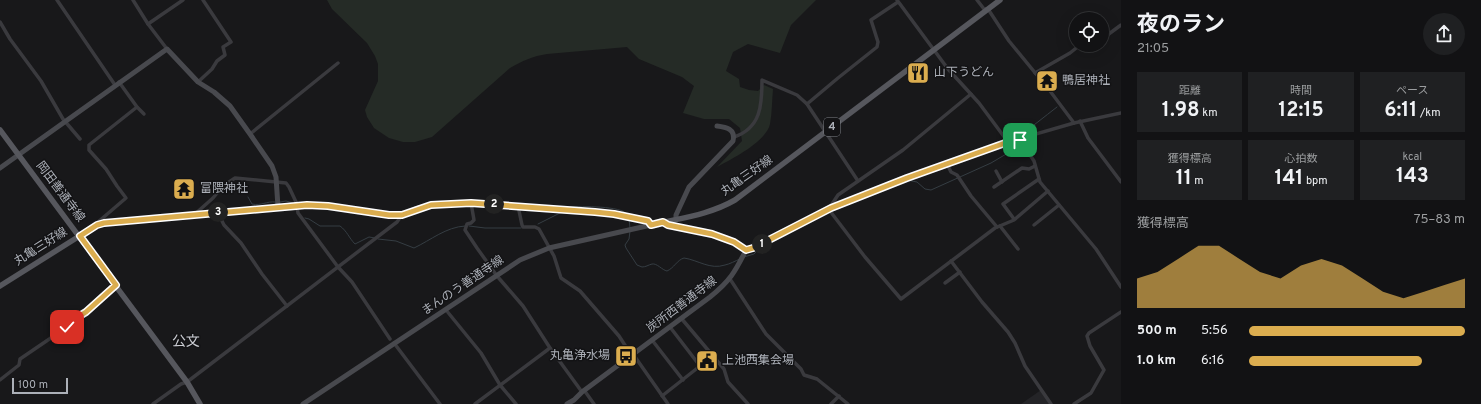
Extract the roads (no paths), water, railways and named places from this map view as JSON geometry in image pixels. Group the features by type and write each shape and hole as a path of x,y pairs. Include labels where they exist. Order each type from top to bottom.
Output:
{"main road":[{"name":"丸亀三好線","path":"0,286 97,225 120,221 218,212 278,204 318,205 389,215 402,215 431,205 471,203 614,214 648,221 651,225 712,211 735,200 1000,0"},
{"path":"0,168 167,49 198,82 214,92 230,106 272,166 277,183 278,204"},
{"path":"676,219 676,215 689,187 700,174 732,143 734,137 732,131 728,127 718,126"},
{"name":"岡田善通寺線","path":"0,130 187,382 200,404"},
{"path":"663,222 668,225 718,236 734,242 746,250"},
{"name":"まんのう善通寺線","path":"303,404 392,341 446,310 520,260 549,248 651,225"},
{"name":"炭所西善通寺線","path":"566,404 574,400 583,391 710,297 730,278 746,250"}],"street":[{"path":"57,0 117,84 144,114"},
{"path":"133,0 148,24 167,49"},
{"path":"148,24 182,0"},
{"path":"198,82 225,54 223,47 231,42 203,0"},
{"path":"977,0 984,9 988,9 1009,41 1074,123"},
{"path":"807,104 877,47 878,42 871,20 897,1 933,50 971,94 1008,142"},
{"path":"0,22 10,40 41,81 65,121 80,138"},
{"path":"1109,34 1121,25"},
{"path":"1035,73 1071,52"},
{"path":"250,134 338,63"},
{"path":"734,137 748,131 756,120 762,94 762,80 797,95 807,104 858,180"},
{"path":"830,210 838,194 903,150 971,94"},
{"path":"97,225 98,222 126,198 106,168 89,150 89,145 137,107"},
{"path":"746,250 753,248 830,210 907,178 1008,142 1020,140 1080,121 1121,113"},
{"path":"1080,121 1088,138 1121,182"},
{"path":"1020,140 1035,166 1040,182 1096,249 1121,287"},
{"path":"946,164 951,172 957,175 971,196 1018,249"},
{"path":"994,187 1022,168 1029,169 1035,166"},
{"path":"996,171 1002,182"},
{"path":"194,214 213,198 223,186 235,178 286,183 297,205 298,213 338,267 352,282 392,341 440,404"},
{"path":"1014,219 1004,204 1039,179"},
{"path":"830,210 901,299 999,227 1014,219 1048,192"},
{"path":"471,203 474,220 467,224 466,230 476,248 497,276 523,306 550,348 594,404"},
{"path":"1034,225 1059,205"},
{"path":"518,206 523,227 535,227 539,229 558,265 561,278 580,291 619,336 668,404"},
{"path":"218,212 224,226 241,243 262,274 287,306"},
{"path":"153,404 181,384 187,382 397,222 402,215"},
{"path":"951,261 982,302 1008,332 1015,343 1025,366 1051,404"},
{"path":"945,283 960,272"},
{"path":"730,278 766,334 801,369 804,375 817,379 848,404"},
{"path":"0,380 19,364 20,360 67,327 70,322 86,312 116,285"},
{"path":"446,310 481,353 500,385 516,404"},
{"path":"1074,404 1091,393 1104,370 1090,346 1087,336 1121,312"},
{"path":"682,318 724,369 728,382 748,404"},
{"path":"662,396 700,366 670,327"},
{"path":"652,340 683,380"},
{"path":"475,404 550,348"},
{"path":"831,404 839,396"}],"waterway":[{"path":"1019,136 1057,107"},
{"path":"907,180 917,182 925,189 931,190 991,163 1013,150 1015,142"},
{"path":"248,197 252,204 275,202"},
{"path":"280,202 286,201 293,203"},
{"path":"570,207 610,208 624,211 627,214"},
{"path":"538,224 562,212"},
{"path":"305,218 320,226 340,226 355,244 369,237 375,238"},
{"path":"629,219 630,228"},
{"path":"378,239 396,241 414,248 445,231 465,226"},
{"path":"469,226 485,228 521,228"},
{"path":"630,231 629,239 625,245 637,265 642,267 654,264 667,271 679,260 684,258 709,266 727,265 740,259"},
{"path":"744,257 754,254 763,245"}],"place":[{"name":"山下うどん","path":"918,73"},
{"name":"鴨居神社","path":"1047,81"},
{"name":"富隈神社","path":"184,189"},
{"name":"丸亀浄水場","path":"626,356"},
{"name":"上池西集会場","path":"707,361"}],"district":[{"name":"公文","path":"186,342"}]}
